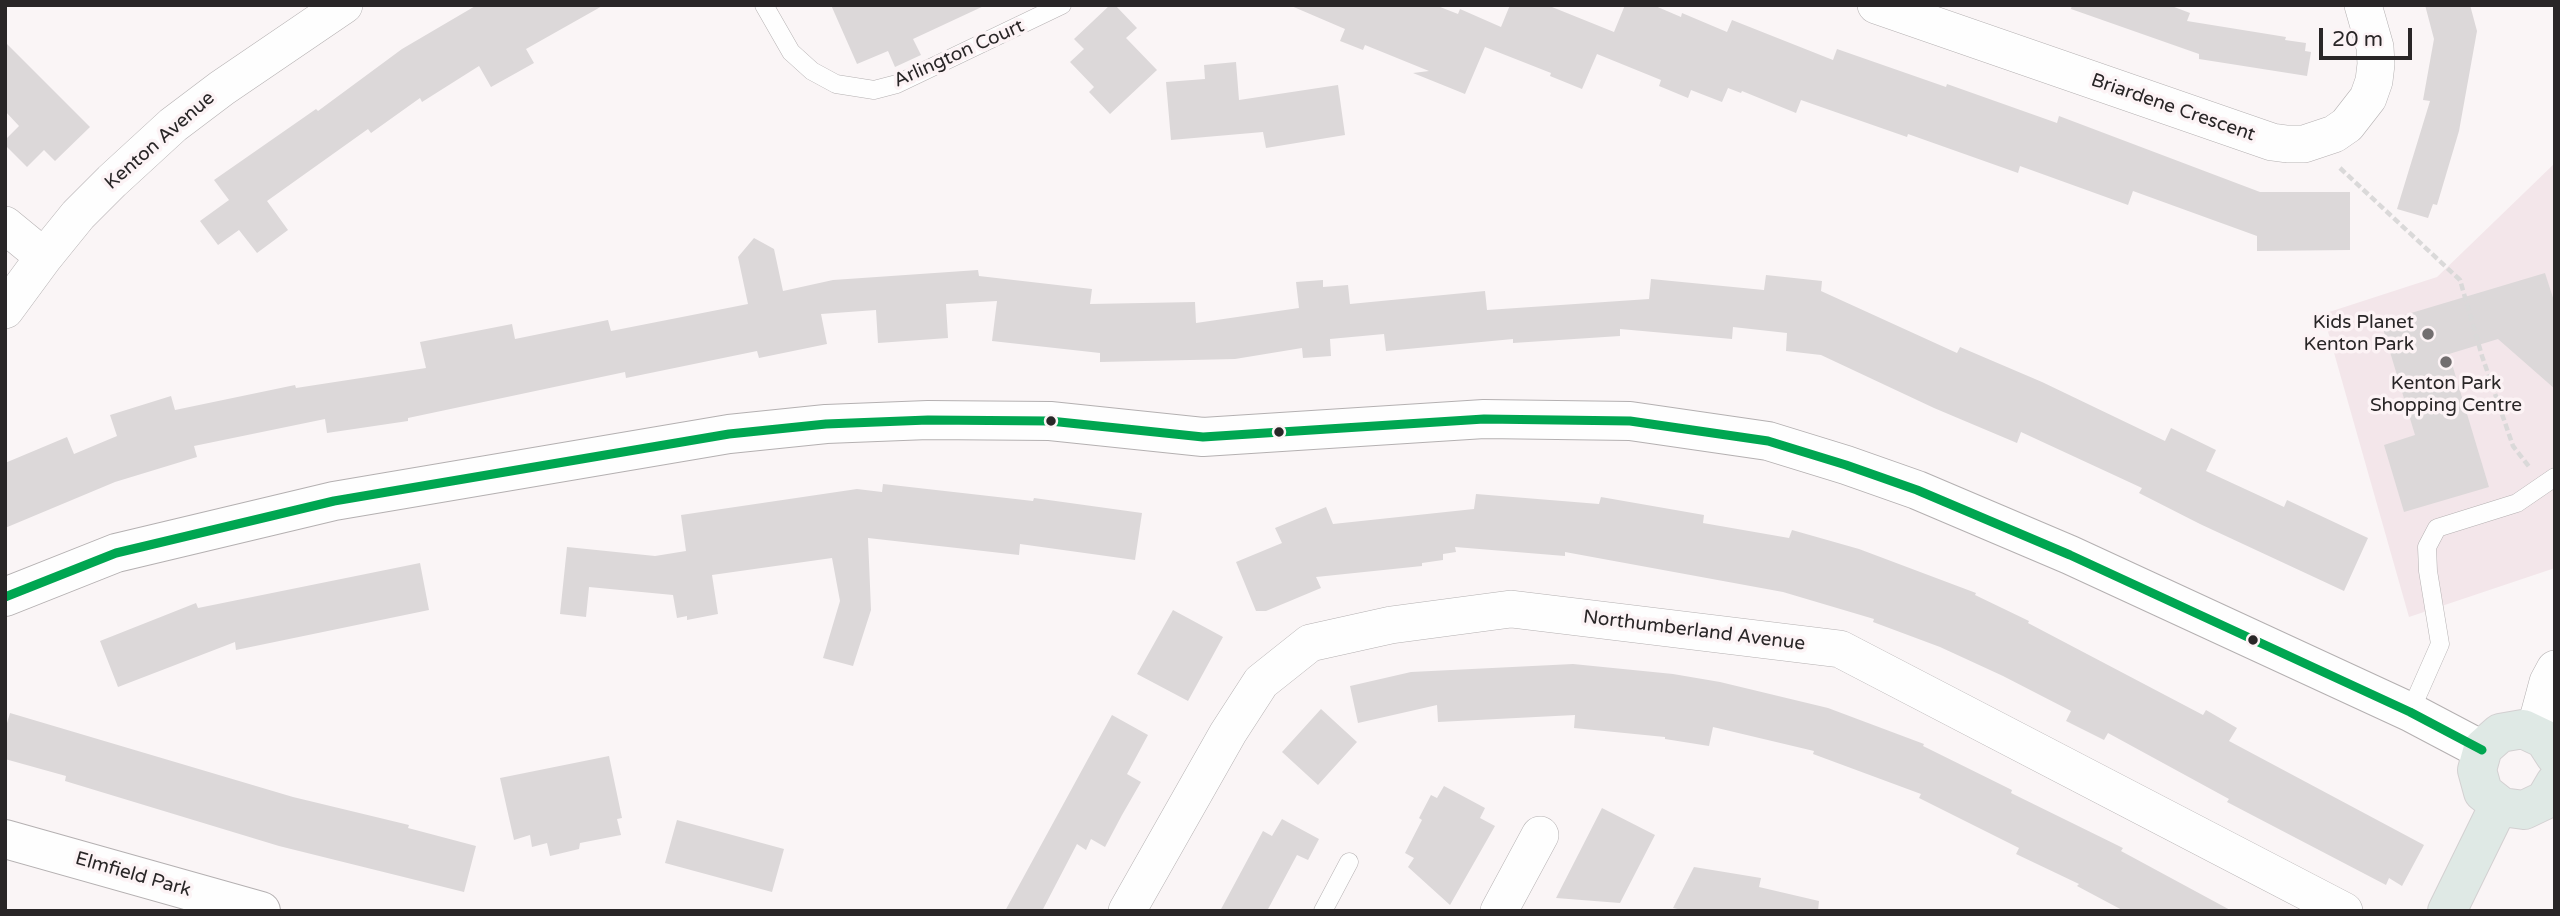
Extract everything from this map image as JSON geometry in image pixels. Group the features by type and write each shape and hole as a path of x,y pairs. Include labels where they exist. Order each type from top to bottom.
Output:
{"main road":[{"path":"2523,729 2550,771 2545,800 2524,810 2499,805 2483,792 2477,770 2482,750 2500,733 2523,729"},
{"path":"2447,911 2499,805"}],"street":[{"name":"Kenton Avenue","path":"5,310 78,215 173,125 222,88 344,5"},
{"name":"Briardene Crescent","path":"1876,5 2272,142 2287,144 2312,142 2334,134 2347,125 2368,98 2376,64 2375,47 2363,5"},
{"path":"5,225 44,257"},
{"path":"5,597 116,553 334,501 729,434 826,424 928,420 1050,421 1203,437 1484,419 1630,421 1768,441 1917,491 2070,555 2410,712 2482,750"},
{"path":"5,620 194,536"},
{"name":"Northumberland Avenue","path":"1128,911 1228,733 1261,682 1310,643 1391,625 1511,609 1840,649 2344,911"},
{"path":"2550,771 2548,682 2555,669"},
{"path":"1499,911 1540,835"},
{"name":"Elmfield Park","path":"5,839 261,911"}],"lane":[{"name":"Arlington Court","path":"764,5 790,52 812,71 836,84 874,90 897,84 1062,5"},
{"path":"2410,712 2440,644 2427,559 2427,547 2437,528 2517,503 2549,481"},
{"path":"1323,911 1349,862"}],"path":[{"path":"2312,142 2460,280 2482,356 2514,446 2549,481"}],"shaded area":[{"name":"Kenton Park Shopping Centre","path":"2555,163 2555,568 2409,617 2323,314 2437,277"}],"building":[{"path":"477,5 604,5 526,49 534,63 491,87 479,66 422,102 420,98 371,133 368,129 267,201 288,230 257,253 239,230 218,245 200,221 229,200 214,180 316,109 318,111 402,49"},
{"path":"831,5 986,5 913,39 921,55 895,67 888,51 857,64"},
{"path":"1110,5 1115,5 1137,28 1126,38 1157,70 1110,114 1089,92 1094,87 1070,62 1084,49 1074,39"},
{"path":"1289,5 1435,5 1458,14 1460,9 1501,27 1510,5 1547,5 1614,32 1625,5 1653,5 1681,17 1682,13 1727,32 1732,20 1833,60 1837,49 2057,123 2059,116 2260,192 2350,192 2350,250 2257,251 2257,236 2133,191 2128,205 2020,166 2018,173 1801,100 1796,113 1728,88 1722,102 1691,90 1688,98 1659,86 1661,80 1597,54 1582,89 1550,76 1551,73 1485,47 1465,94 1413,73 1429,71 1365,45 1363,50 1340,41 1345,29"},
{"path":"2072,5 2169,5 2190,13 2187,21 2286,37 2285,40 2306,43 2305,51 2311,52 2307,76 2199,59 2199,54 2071,9"},
{"path":"2425,5 2470,5 2477,31 2459,131 2437,205 2433,204 2428,218 2397,209 2430,101 2423,100 2434,39"},
{"path":"5,42 90,127 55,161 44,150 27,167 5,145 5,140 19,126 5,111"},
{"path":"1236,62 1239,100 1338,85 1345,135 1266,148 1263,132 1171,140 1166,82 1205,79 1204,65"},
{"path":"754,238 774,249 783,291 833,280 978,270 979,276 1092,289 1090,304 1195,302 1196,323 1299,308 1296,282 1323,280 1323,287 1348,285 1350,304 1485,291 1487,310 1649,299 1651,279 1764,290 1766,275 1822,281 1821,291 1957,353 1960,347 2042,382 2165,441 2171,428 2216,450 2206,471 2284,507 2287,500 2368,538 2344,591 2200,524 2139,493 2142,488 2021,432 2017,443 1821,355 1786,351 1787,333 1733,327 1732,339 1620,329 1620,336 1513,343 1513,339 1386,351 1384,334 1330,339 1331,356 1303,358 1302,348 1235,359 1100,362 1100,353 992,341 997,301 946,304 948,338 878,343 876,310 821,314 827,344 759,358 757,351 626,378 625,372 408,418 408,421 327,433 325,419 194,446 197,457 115,482 5,528 5,463 67,437 74,454 117,436 110,415 171,396 175,410 295,385 296,388 426,368 420,342 512,324 515,339 608,320 611,331 748,304 738,257"},
{"path":"2545,273 2555,304 2555,389 2498,339 2449,354 2489,487 2404,512 2384,445 2415,435 2381,322"},
{"path":"883,484 1033,501 1034,498 1142,513 1135,560 1020,544 1019,555 868,538 871,610 853,666 823,658 840,601 832,558 712,575 718,614 687,620 687,616 677,618 673,595 589,587 586,617 560,614 567,547 655,556 686,551 681,515 857,489 882,492"},
{"path":"1476,494 1599,504 1601,497 1704,515 1703,523 1789,538 1792,530 1859,549 1976,593 1975,595 2029,621 2028,623 2203,715 2206,710 2237,728 2229,741 2424,845 2402,886 2389,878 2386,885 2227,802 2229,799 2108,733 2104,740 2066,721 2071,711 2003,676 1940,647 1873,622 1874,619 1783,592 1565,552 1565,556 1455,547 1456,552 1443,554 1443,560 1422,563 1422,566 1316,577 1321,588 1266,611 1256,611 1236,562 1282,543 1275,528 1326,507 1333,524 1474,509"},
{"path":"420,563 429,610 236,650 235,642 118,687 100,641 196,603 198,608"},
{"path":"1173,610 1223,637 1188,701 1137,674"},
{"path":"1573,664 1673,674 1720,682 1828,708 1924,744 1923,746 2012,790 2011,793 2123,848 2121,851 2232,911 2124,911 2077,886 2079,884 2016,854 2019,848 1919,798 1921,794 1813,754 1814,751 1713,727 1709,746 1665,737 1574,728 1575,715 1438,722 1437,705 1358,723 1350,686 1411,672"},
{"path":"1321,709 1357,742 1318,785 1282,752"},
{"path":"10,713 293,797 409,825 408,828 476,846 464,892 279,846 65,781 66,776 5,759 5,730"},
{"path":"1112,715 1148,735 1127,774 1141,782 1105,847 1091,839 1086,850 1077,844 1042,911 1005,911"},
{"path":"609,756 622,818 617,819 621,835 580,843 579,849 550,856 547,843 532,847 530,835 514,840 500,778"},
{"path":"1444,786 1485,808 1480,818 1495,826 1450,905 1408,867 1414,858 1405,853 1431,795 1437,798"},
{"path":"1602,808 1655,835 1620,903 1556,898"},
{"path":"1282,819 1319,839 1308,860 1297,855 1267,911 1220,911 1263,831 1272,836"},
{"path":"677,820 784,849 772,892 665,863"},
{"path":"1694,867 1761,878 1759,887 1819,901 1818,911 1687,911 1673,908"}],"transit line":[{"path":"5,597 116,553 334,501 729,434 826,424 928,420 1050,421 1203,437 1484,419 1630,421 1768,441 1917,490 2070,555 2410,712 2482,750"}],"place":[{"name":"Kids Planet Kenton Park","path":"2428,334"},
{"name":"Kenton Park Shopping Centre","path":"2446,362"}]}
